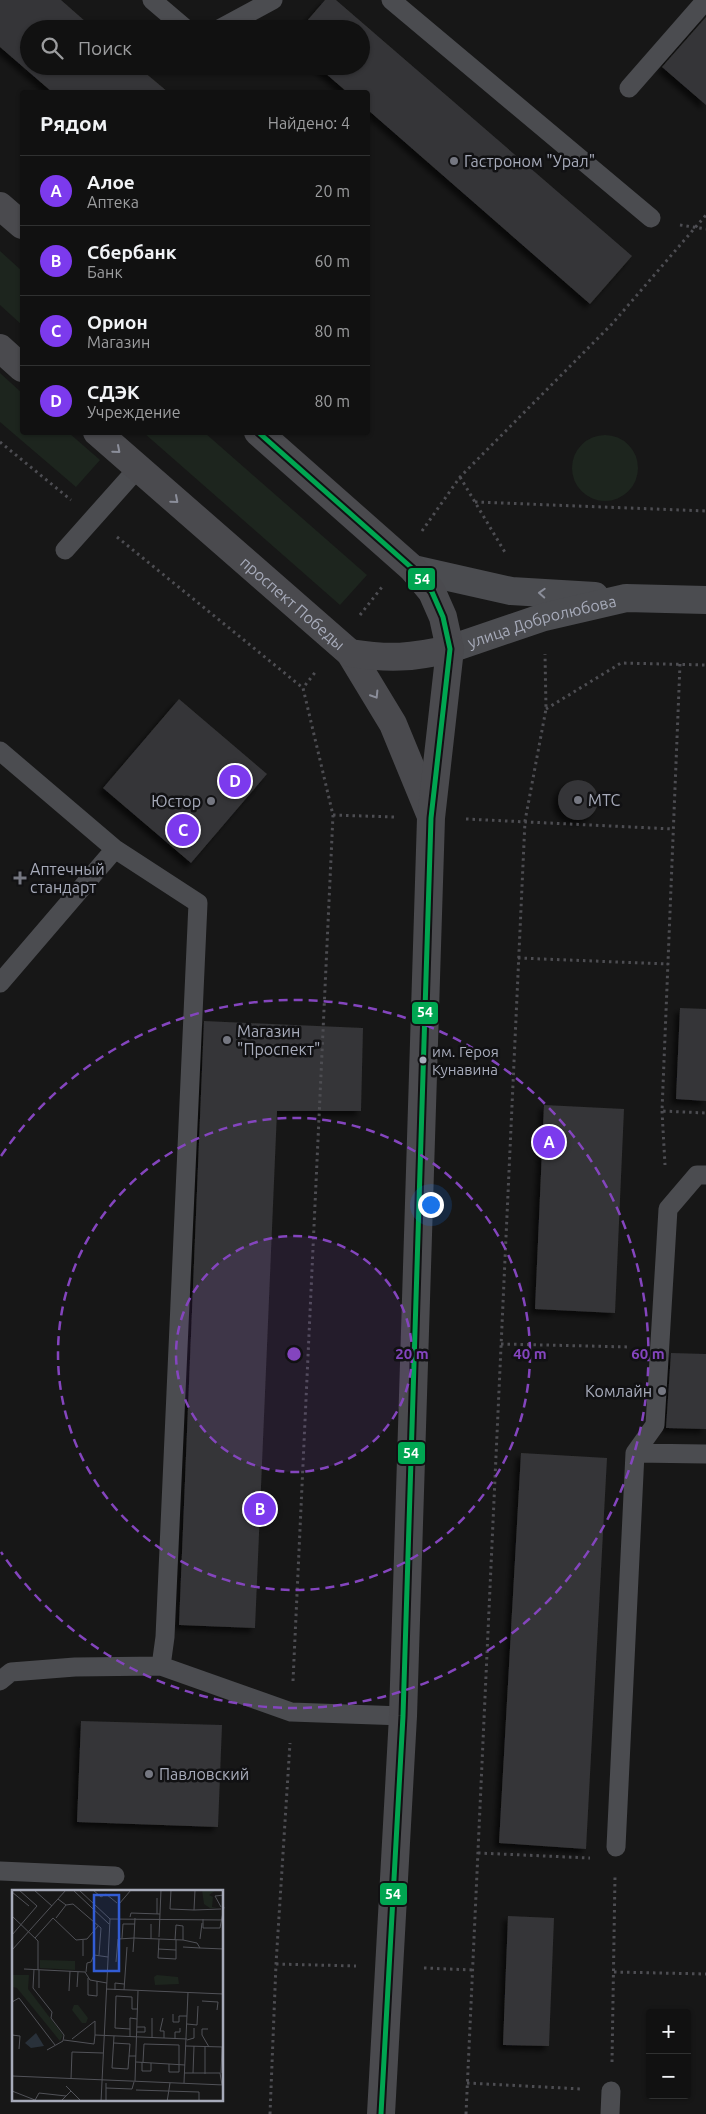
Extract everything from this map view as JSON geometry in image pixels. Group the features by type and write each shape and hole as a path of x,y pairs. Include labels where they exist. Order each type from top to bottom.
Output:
{"main road":[{"path":"0,206 20,223"},
{"path":"0,348 20,366"},
{"name":"проспект Победы","path":"100,435 344,648 393,724 432,818"},
{"name":"проспект Победы","path":"261,435 407,565 432,592 439,608 450,649 432,818 403,1716 381,2114"},
{"name":"улица Добролюбова","path":"344,648 384,659 418,657 450,649"}],"street":[{"path":"407,565 468,583 529,592 626,598"},
{"name":"улица Добролюбова","path":"450,649 544,617 626,598 706,600"}],"lane":[{"path":"152,0 175,20"},
{"path":"236,20 273,0"},
{"path":"390,0 651,218"},
{"path":"629,88 706,0"},
{"path":"65,550 138,468"},
{"path":"0,751 115,849 198,903 166,1617 160,1666"},
{"path":"0,983 115,849"},
{"path":"616,1853 635,1453 655,1425 668,1209 697,1175 706,1175"},
{"path":"635,1453 706,1454"},
{"path":"0,1681 12,1672 76,1667 160,1666 292,1712 403,1716"},
{"path":"0,1872 115,1876"},
{"path":"610,2114 611,2091"}],"path":[{"path":"303,688 344,648 407,565 460,477 612,324 706,215"},
{"path":"0,442 303,688 333,815 292,1712 276,1964 270,2114"},
{"path":"460,477 529,592"},
{"path":"475,502 706,511"},
{"path":"466,2114 525,821 546,709 544,617"},
{"path":"546,709 621,662 706,665"},
{"path":"668,1209 662,1111 680,664"},
{"path":"333,815 525,821 673,829"},
{"path":"518,958 668,964"},
{"path":"662,1111 706,1113"},
{"path":"501,1344 660,1347"},
{"path":"467,2083 611,2091 616,1853 478,1853"},
{"path":"614,1972 706,1974"}],"shaded area":[{"path":"0,251 20,269 20,323 0,305"},
{"path":"0,373 20,391 20,435 71,435 100,460 76,487 0,422"},
{"path":"146,435 207,435 367,575 340,605"},
{"path":"605,435 617,438 628,445 635,456 638,468 635,480 628,491 617,498 605,501 593,498 582,491 575,480 572,468 575,456 582,445 593,438"}],"building":[{"path":"0,0 61,0 84,20 20,20 20,64 0,47"},
{"path":"325,0 336,0 359,20 308,20"},
{"path":"706,17 706,105 662,67"},
{"path":"370,29 632,256 590,304 370,112 370,90 345,90 327,75 370,75"},
{"path":"32,75 148,75 166,90 50,90"},
{"path":"179,699 267,774 191,863 103,788"},
{"name":"МТС","path":"582,780 589,783 595,789 598,800 597,808 589,817 582,820 574,820 567,817 559,808 558,796 561,789 570,781"},
{"path":"680,1008 706,1009 706,1101 676,1099"},
{"path":"204,1021 363,1028 361,1111 277,1111 255,1628 179,1625"},
{"path":"544,1105 624,1109 615,1313 535,1309"},
{"path":"671,1353 706,1354 706,1429 666,1428"},
{"path":"521,1453 607,1458 586,1849 499,1843"},
{"name":"Павловский","path":"81,1721 222,1725 218,1827 77,1822"},
{"path":"508,1916 554,1918 549,2046 503,2045"}],"transit line":[{"name":"54","path":"261,435 413,569 432,592 443,617 450,649 431,818 403,1716 381,2114"}],"place":[{"name":"Гастроном \"Урал\"","path":"454,161"},
{"name":"СДЭК","path":"235,781"},
{"name":"МТС","path":"578,800"},
{"name":"Юстор","path":"211,801"},
{"name":"Орион","path":"183,830"},
{"name":"Аптечный стандарт","path":"20,878"},
{"name":"Магазин \"Проспект\"","path":"227,1040"},
{"name":"им. Героя Кунавина","path":"423,1060"},
{"name":"Алое","path":"549,1142"},
{"name":"Комлайн","path":"662,1391"},
{"name":"Сбербанк","path":"260,1509"},
{"name":"Павловский","path":"149,1774"}]}
